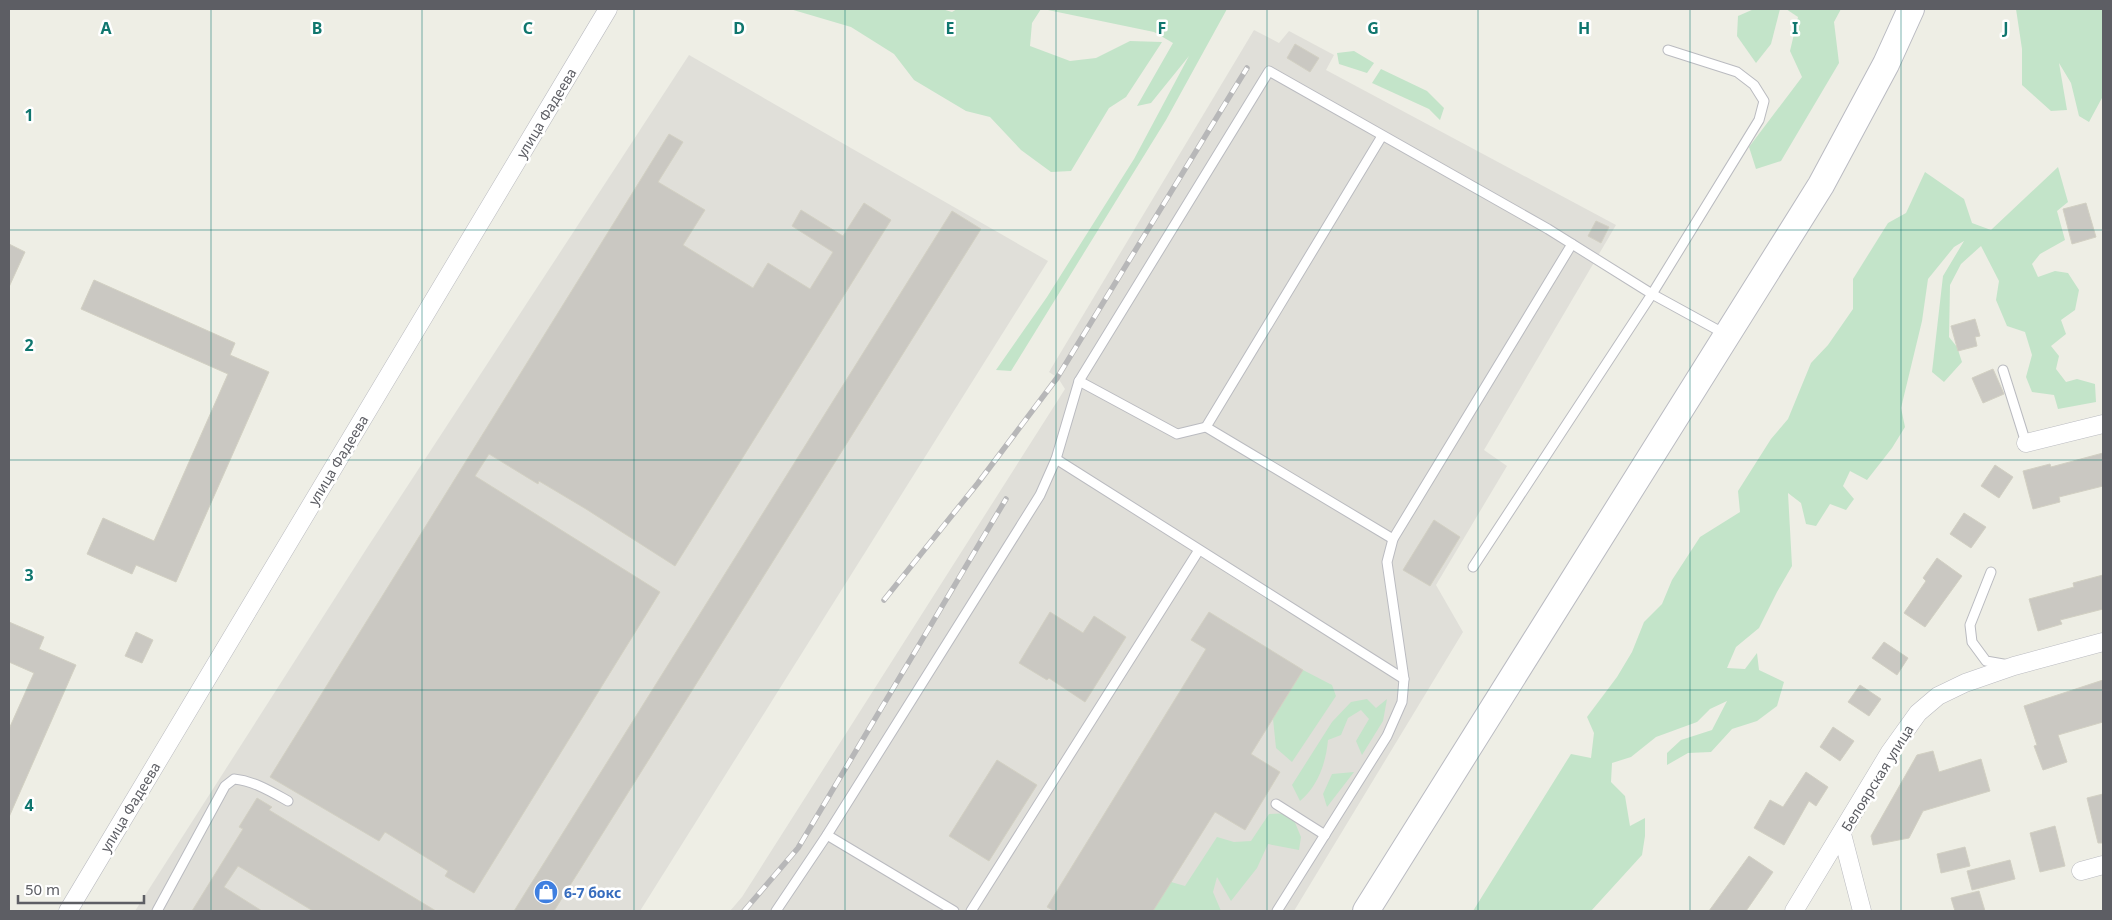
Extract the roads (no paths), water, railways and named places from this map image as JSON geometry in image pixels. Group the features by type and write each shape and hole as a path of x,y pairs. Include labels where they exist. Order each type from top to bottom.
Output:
{"street":[{"name":"улица Фадеева","path":"68,911 608,9"},
{"path":"1366,911 1821,185 1886,64 1911,9"},
{"path":"2026,443 2103,424"},
{"name":"Белоярская улица","path":"1794,911 1890,752 1918,713 1938,696 1965,683 2014,666 2103,642"},
{"path":"1842,834 1862,911"},
{"path":"2081,871 2103,865"}],"lane":[{"path":"1473,567 1652,294 1759,120 1764,101 1754,85 1737,72 1668,50"},
{"path":"776,911 827,835 1040,495 1056,460 1079,381 1269,70 1572,244 1652,294 1726,335"},
{"path":"1206,427 1382,136"},
{"path":"1277,911 1387,736 1402,702 1404,679 1397,620 1388,580 1387,562 1393,539 1572,244"},
{"path":"2003,370 2026,443"},
{"path":"1079,381 1177,434 1206,427 1393,539"},
{"path":"1056,460 1404,679"},
{"path":"970,911 1199,550"},
{"path":"1990,572 1970,625 1972,642 1986,661 2014,666"},
{"path":"157,911 225,786 234,779 244,780 263,787 288,801"},
{"path":"1276,804 1325,835"},
{"path":"827,835 954,911"}],"railway":[{"path":"884,600 978,483 1057,378 1247,68"},
{"path":"744,911 798,848 1006,499"}],"place":[{"name":"6-7 бокс","path":"546,892"}]}
